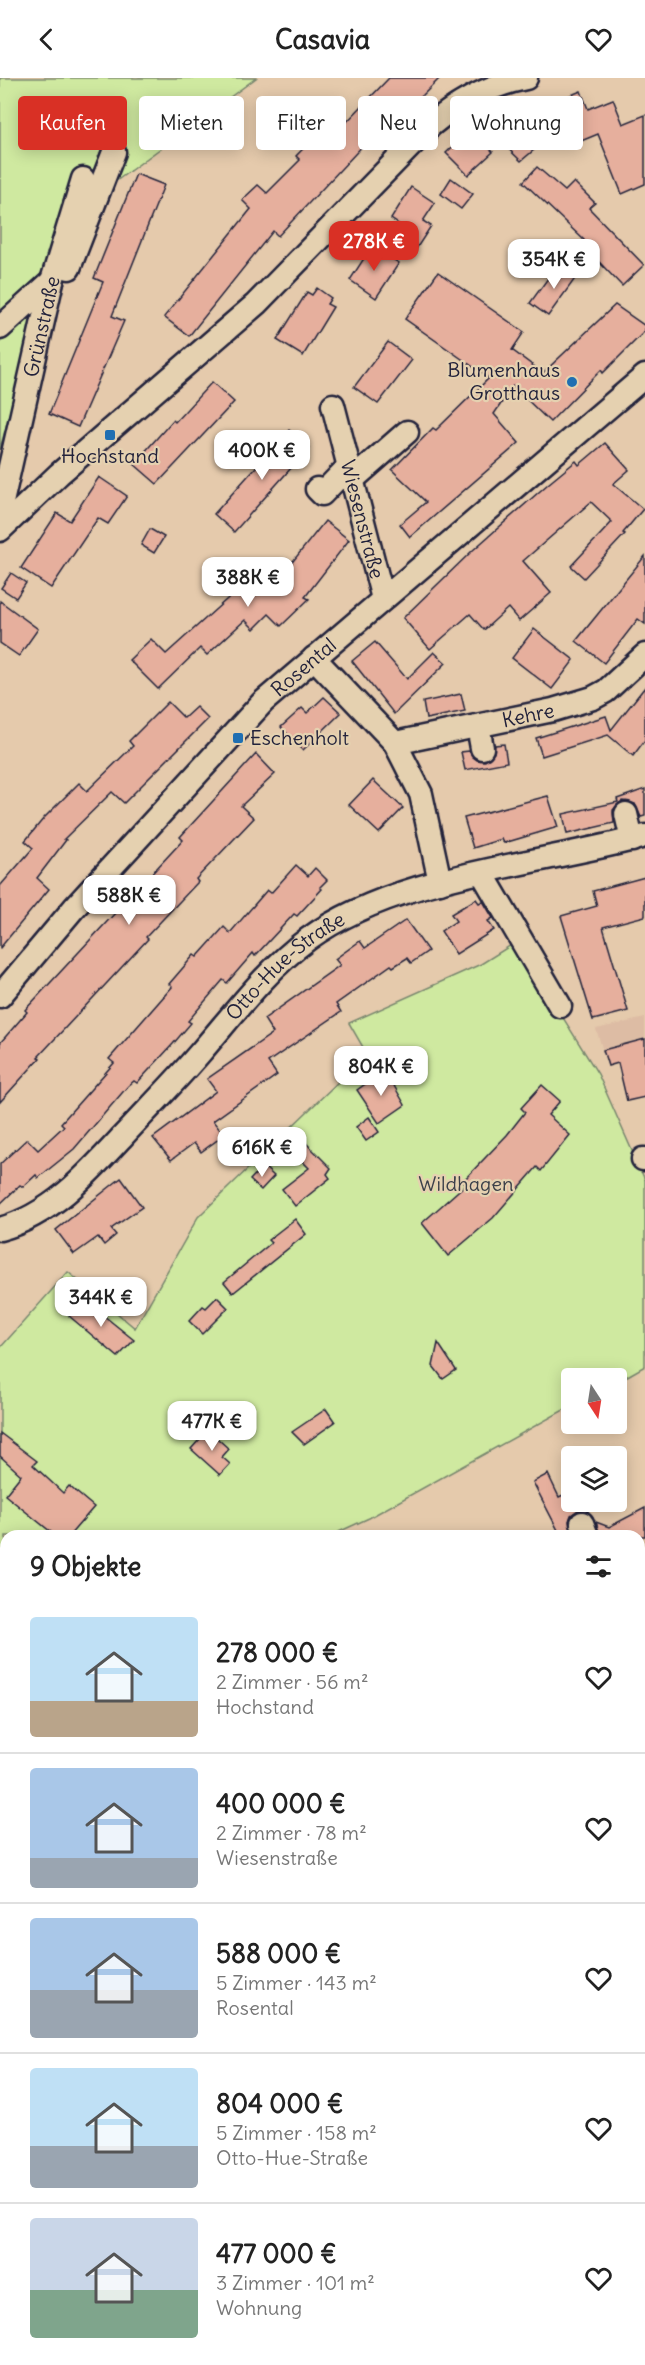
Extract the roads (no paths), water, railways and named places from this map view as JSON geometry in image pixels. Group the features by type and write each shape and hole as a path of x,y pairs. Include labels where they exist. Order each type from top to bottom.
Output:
{"street":[{"path":"0,530 59,474 235,324 431,125 464,100 499,85 526,78"},
{"path":"46,308 60,290 114,152"},
{"name":"Grünstraße","path":"0,511 52,281 83,179"},
{"path":"0,328 52,281"},
{"name":"Rosental","path":"0,996 74,908 263,702 645,376"},
{"name":"Wiesenstraße","path":"333,405 350,474 369,569 383,599"},
{"path":"317,489 322,494 407,432"},
{"name":"Kehre","path":"395,742 478,726 569,716 600,696 645,655"},
{"path":"314,658 395,742 420,794 440,882"},
{"path":"478,726 482,748"},
{"path":"626,814 639,838"},
{"name":"Otto-Hue-Straße","path":"0,1229 36,1214 57,1200 93,1168 197,1056 249,994 306,940 338,920 370,904 596,838 639,838"},
{"path":"482,873 560,1006"}],"place":[{"name":"Blumenhaus Grotthaus","path":"572,382"},
{"name":"Hochstand","path":"110,435"},
{"name":"Eschenholt","path":"238,738"}],"park label":[{"name":"Wildhagen","path":"466,1184"}]}
